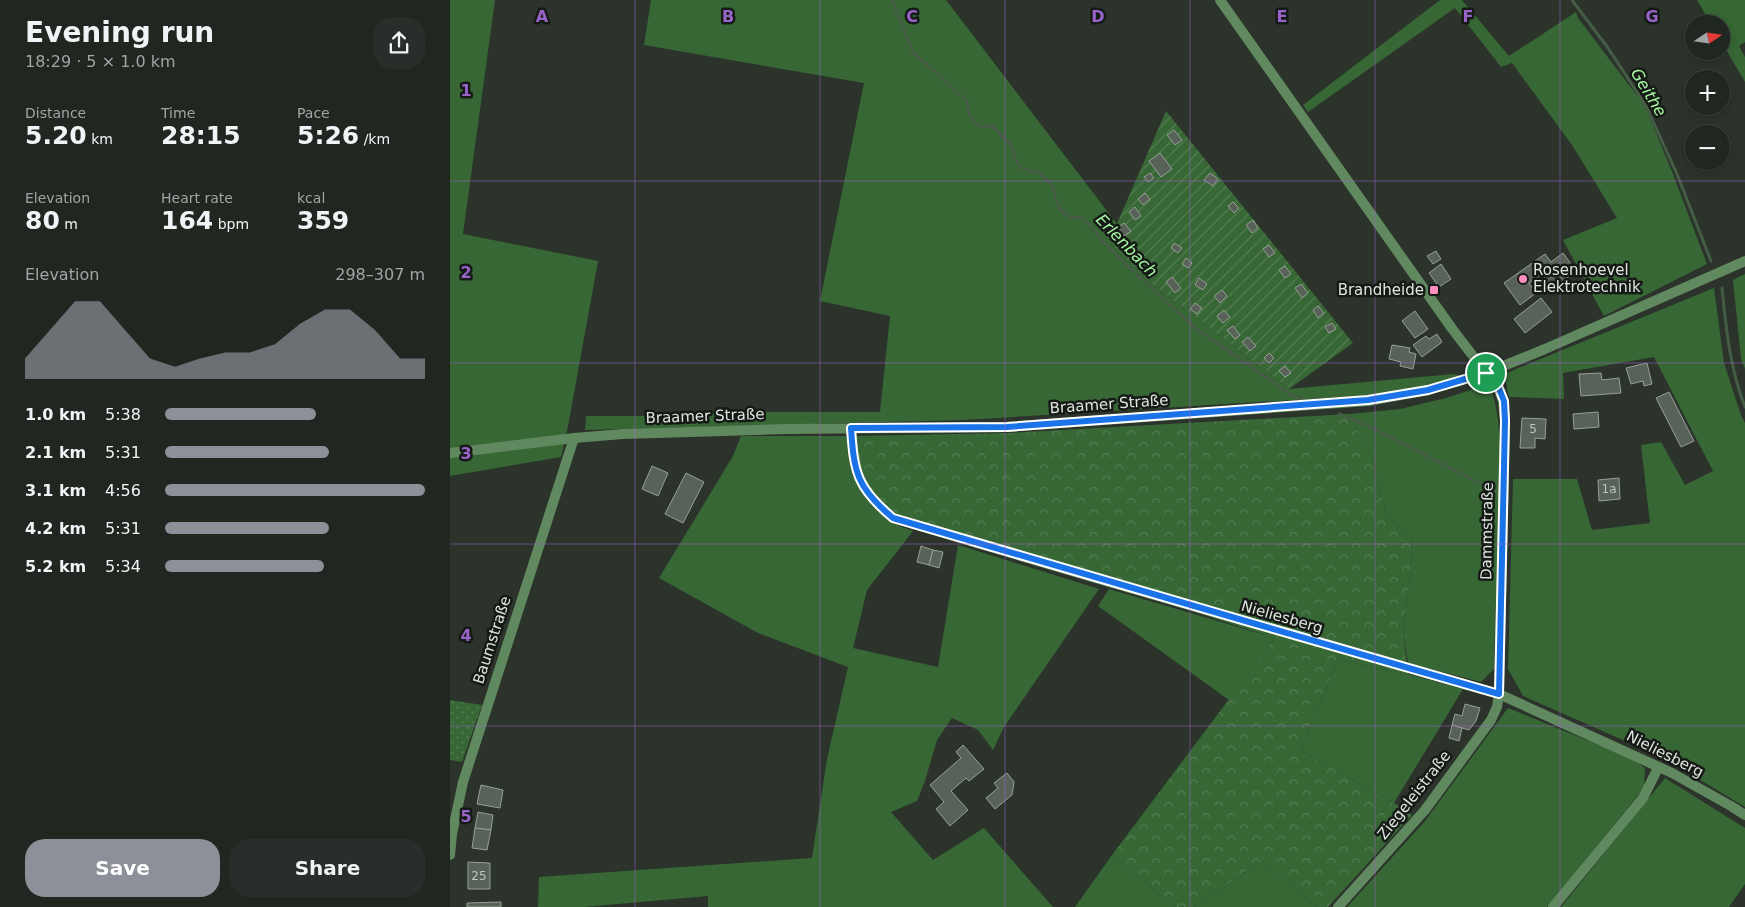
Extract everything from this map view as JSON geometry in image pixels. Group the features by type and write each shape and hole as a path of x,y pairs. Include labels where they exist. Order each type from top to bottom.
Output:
{"street":[{"path":"1220,0 1453,330 1489,372"},
{"name":"Braamer Straße","path":"450,453 574,438 689,431 1007,427 1368,400 1428,390 1489,372 1745,261"},
{"name":"Dammstraße","path":"1489,372 1504,401 1505,421 1499,694"},
{"name":"Nieliesberg","path":"851,428 854,462 863,486 876,504 893,518 1499,694 1672,773 1745,815"},
{"name":"Baumstraße","path":"450,855 452,834 463,782 574,438"},
{"name":"Ziegeleistraße","path":"1338,907 1424,810 1491,720 1497,707 1499,694"},
{"path":"1554,907 1643,798 1658,768"}],"green space":[{"path":"450,0 495,0 463,234 598,261 561,457 450,476"},
{"path":"651,0 946,0 1117,224 1109,242 1150,283 1289,389 1459,375 1423,386 1360,396 963,420 585,430 586,416 647,416 746,412 880,412 890,316 820,301 864,83 644,45"},
{"path":"1440,0 1462,0 1509,56 1576,12 1578,18 1645,106 1707,264 1604,316 1563,240 1617,218 1572,145 1512,63 1501,67 1455,8 1308,112 1303,105"},
{"path":"1697,0 1745,0 1745,42 1739,46 1745,57 1745,82 1730,56 1730,15 1706,15"},
{"path":"1166,111 1353,343 1289,389 1150,283 1109,242"},
{"path":"1745,274 1745,369 1741,359 1733,280"},
{"path":"1714,288 1724,363 1745,423 1745,807 1664,758 1523,696 1508,669 1513,479 1577,479 1592,530 1650,523 1641,445 1661,442 1685,485 1713,471 1654,357 1563,373 1564,399 1509,397 1504,374"},
{"path":"1489,384 1497,415 1500,469 1494,669 1481,682 1408,663 1403,632 1413,539 1387,516 1372,458 1349,414 1400,409 1446,398"},
{"path":"1349,414 1372,458 1387,516 1413,539 1403,632 1408,674 1338,660 1300,750 1412,815 1328,907 1316,907 1262,861 1194,907 1175,907 1112,855 1275,638 895,515 877,498 866,480 862,471 856,436 1007,433"},
{"path":"741,436 856,436 849,454 850,464 852,473 862,492 883,516 913,531 867,590 853,648 938,667 958,545 1099,589 1004,727 993,750 978,730 952,718 937,740 917,801 891,812 933,860 984,828 1053,907 708,907 708,896 584,907 538,907 539,877 812,858 827,759 848,667 758,633 659,578 733,456"},
{"path":"1109,589 1275,638 1229,700 1098,606"},
{"path":"1338,660 1408,674 1463,689 1394,803 1300,750"},
{"path":"450,700 482,705 462,762 450,760"},
{"path":"1508,708 1633,759 1645,768 1644,788 1547,907 1347,907 1425,821"},
{"path":"1665,778 1745,828 1745,884 1729,907 1561,907"},
{"path":"1112,855 1175,907 1075,907"},
{"path":"1262,861 1316,907 1194,907"}],"building":[{"path":"1174,130 1182,140 1175,145 1167,135"},
{"path":"1160,153 1172,169 1161,177 1149,161"},
{"path":"1150,173 1154,178 1148,182 1144,177"},
{"path":"1210,173 1218,179 1213,186 1204,180"},
{"path":"1145,193 1150,199 1143,205 1138,199"},
{"path":"1233,202 1239,208 1234,213 1228,206"},
{"path":"1135,207 1141,216 1135,220 1129,212"},
{"path":"1253,220 1258,228 1252,233 1246,225"},
{"path":"1124,223 1131,231 1124,236 1118,227"},
{"path":"1174,243 1182,248 1178,253 1171,248"},
{"path":"1269,245 1275,253 1269,257 1263,249"},
{"path":"1436,251 1441,259 1433,264 1427,256"},
{"name":"Rosenhoevel Elektrotechnik","path":"1563,253 1576,271 1553,289 1542,274 1529,283 1536,293 1520,305 1504,283 1545,254 1551,262"},
{"path":"1186,258 1192,263 1188,268 1182,264"},
{"path":"1441,264 1451,279 1439,287 1429,273"},
{"path":"1285,266 1291,274 1285,278 1279,270"},
{"path":"1172,277 1181,288 1175,293 1166,282"},
{"path":"1199,278 1207,284 1203,290 1195,285"},
{"path":"1301,284 1308,293 1302,298 1295,288"},
{"path":"1222,290 1227,296 1220,303 1214,296"},
{"path":"1541,298 1552,312 1525,333 1514,319"},
{"path":"1195,303 1202,308 1197,314 1190,309"},
{"path":"1318,306 1324,313 1318,318 1313,310"},
{"path":"1224,310 1230,317 1223,323 1217,316"},
{"path":"1415,311 1428,329 1415,338 1402,321"},
{"path":"1332,323 1336,329 1329,333 1325,327"},
{"path":"1233,326 1240,335 1235,339 1227,330"},
{"path":"1437,334 1442,342 1422,357 1413,345 1426,336 1429,339"},
{"path":"1248,337 1256,346 1250,351 1242,342"},
{"path":"1392,345 1410,348 1409,352 1416,354 1413,369 1400,366 1401,362 1389,359"},
{"path":"1269,353 1274,358 1269,363 1264,358"},
{"path":"1647,363 1652,384 1644,386 1643,381 1631,384 1626,368"},
{"path":"1285,366 1291,373 1285,377 1279,371"},
{"path":"1601,373 1602,380 1619,378 1621,393 1581,396 1579,374"},
{"path":"1669,392 1694,441 1681,447 1656,398"},
{"path":"1598,412 1599,427 1574,429 1573,414"},
{"path":"1522,418 1546,419 1545,439 1535,438 1535,448 1520,448"},
{"path":"652,466 668,473 658,496 642,489"},
{"path":"686,473 704,482 683,523 665,514"},
{"path":"1619,478 1620,499 1599,501 1598,480"},
{"path":"921,546 933,550 929,565 917,562"},
{"path":"933,550 943,552 939,568 929,565"},
{"path":"1465,704 1480,708 1476,721 1469,730 1452,725 1455,714 1462,716"},
{"path":"1452,725 1462,728 1459,741 1449,738"},
{"path":"963,745 984,769 969,781 966,778 951,791 968,810 950,826 936,809 944,802 930,785 961,758 956,752"},
{"path":"1007,773 1014,782 1012,795 995,809 986,798 998,788 994,783"},
{"path":"481,785 503,790 500,808 477,804"},
{"path":"478,812 493,815 491,830 475,828"},
{"path":"475,828 491,830 487,850 472,848"},
{"path":"468,862 490,863 490,889 468,889"},
{"path":"501,902 501,907 467,907 467,903"}],"waterway":[{"name":"Erlenbach","path":"892,0 913,52 967,101 969,113 974,123 983,127 992,126 1012,146 1020,167 1038,172 1053,186 1056,201 1061,211 1071,217 1083,218 1109,248 1194,327 1291,395 1306,401"},
{"name":"Geithe","path":"1572,0 1608,48 1646,106 1677,174 1711,261"},
{"name":"Geithe","path":"1722,288 1732,363 1745,407"},
{"name":"Erlenbach","path":"1339,414 1368,426 1495,491"}],"place":[{"name":"Rosenhoevel Elektrotechnik","path":"1523,279"},
{"name":"Brandheide","path":"1434,290"}],"route":[{"path":"1492,371 1504,401 1505,421 1499,694 1458,684 893,518 876,504 863,486 854,462 851,428 1007,427 1368,400 1402,396 1453,384 1486,373 1492,371"}]}
